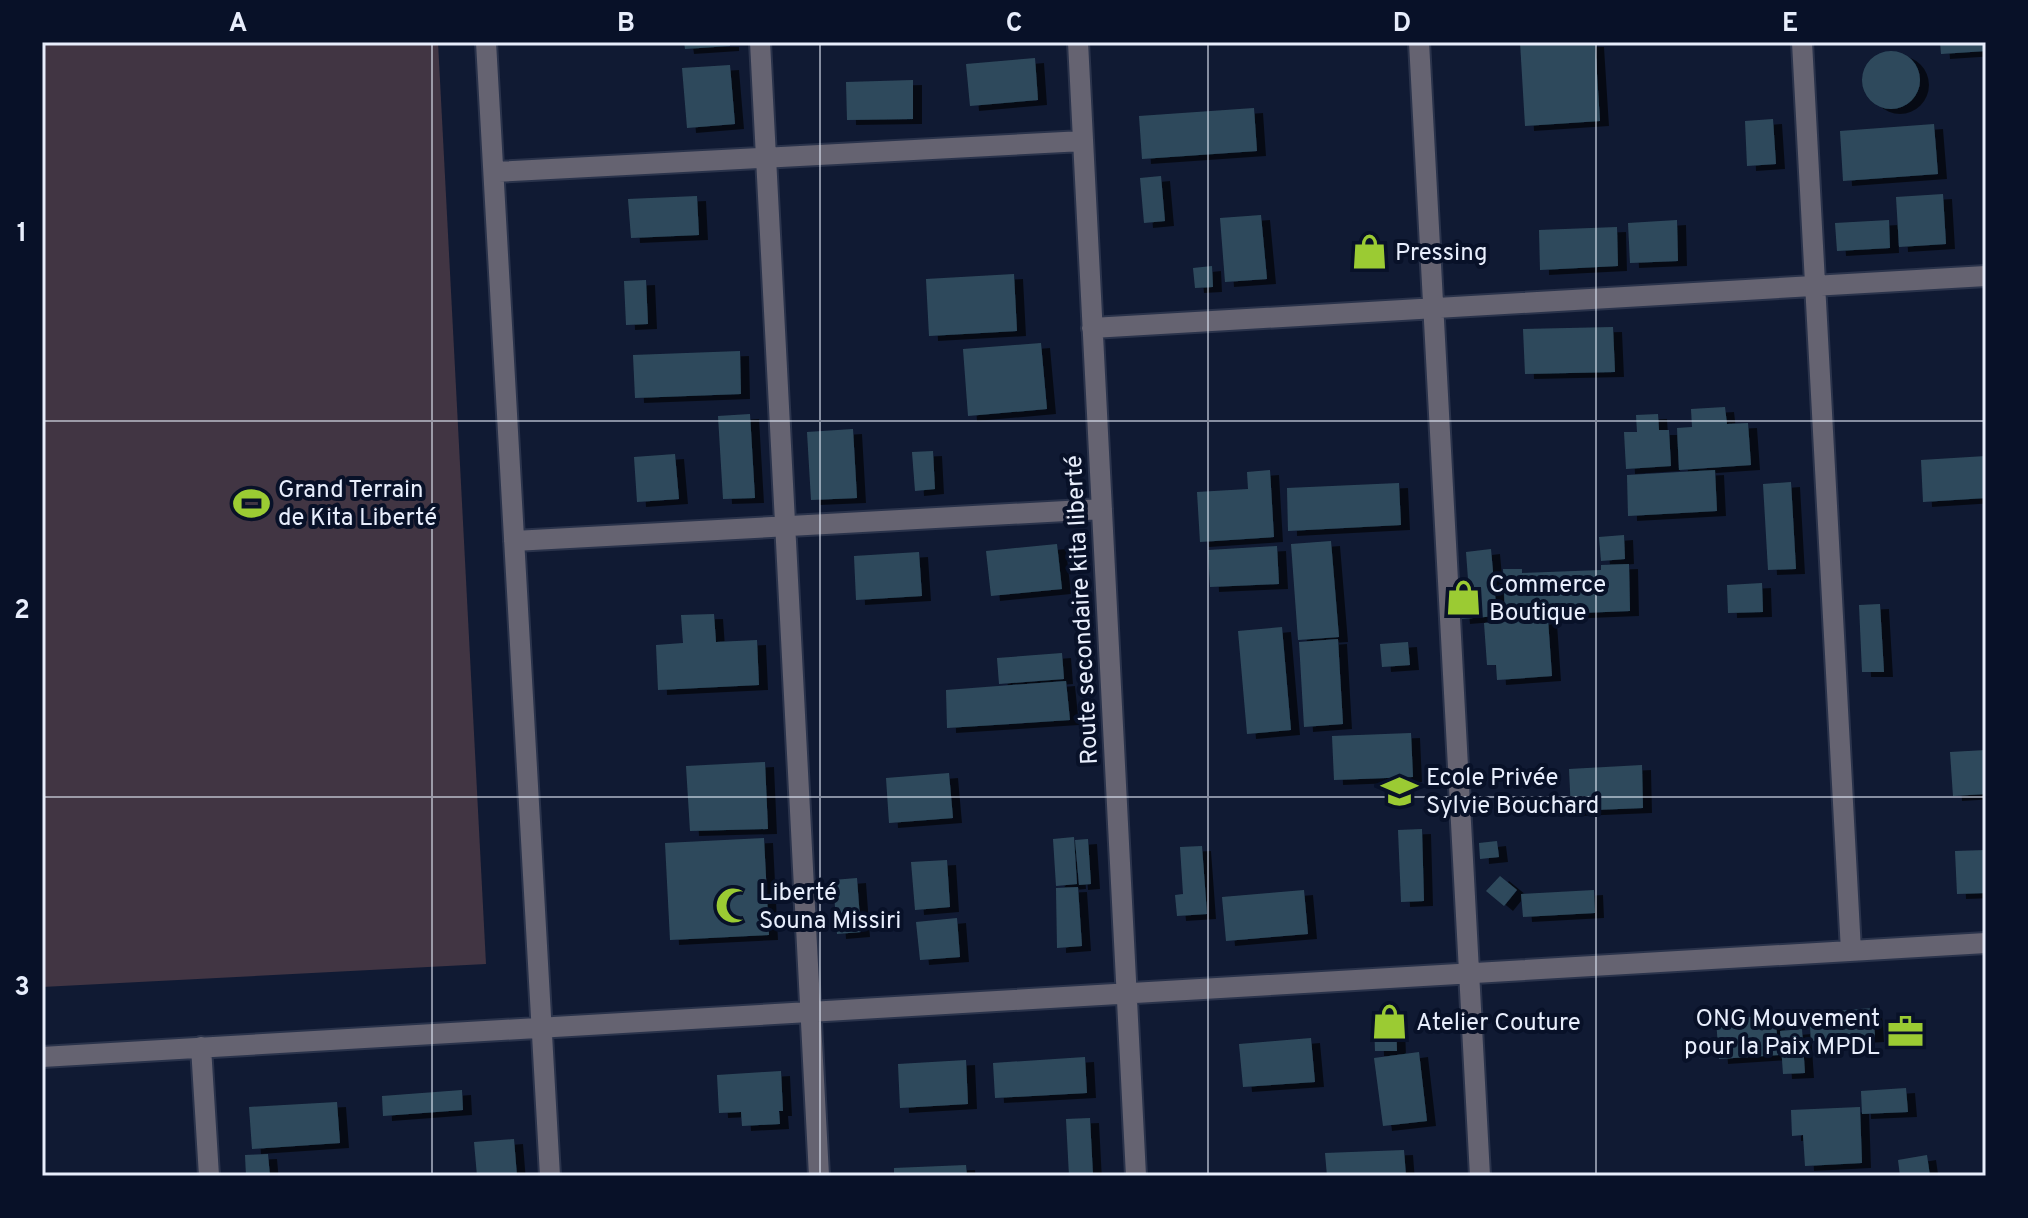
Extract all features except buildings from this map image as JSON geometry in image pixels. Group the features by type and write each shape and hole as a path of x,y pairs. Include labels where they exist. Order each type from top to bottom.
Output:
{"street":[{"path":"486,42 550,1176"},
{"path":"760,42 819,1176"},
{"name":"Route secondaire kita liberté","path":"1078,42 1136,1176"},
{"path":"1419,42 1480,1176"},
{"path":"1802,42 1851,951"},
{"path":"494,172 1083,141"},
{"path":"1092,328 1986,276"},
{"path":"514,541 1102,509"},
{"path":"42,1057 1986,943"},
{"path":"201,1047 209,1176"}],"shaded area":[{"name":"Grand Terrain de Kita Liberté","path":"42,42 438,42 486,964 42,987"}],"place":[{"name":"Pressing","path":"1369,252"},
{"name":"Grand Terrain de Kita Liberté","path":"252,503"},
{"name":"Commerce Boutique","path":"1463,598"},
{"name":"Ecole Privée Sylvie Bouchard","path":"1400,791"},
{"name":"Liberté Souna Missiri","path":"733,906"},
{"name":"Atelier Couture","path":"1390,1022"},
{"name":"ONG Mouvement pour la Paix MPDL","path":"1906,1032"}]}
